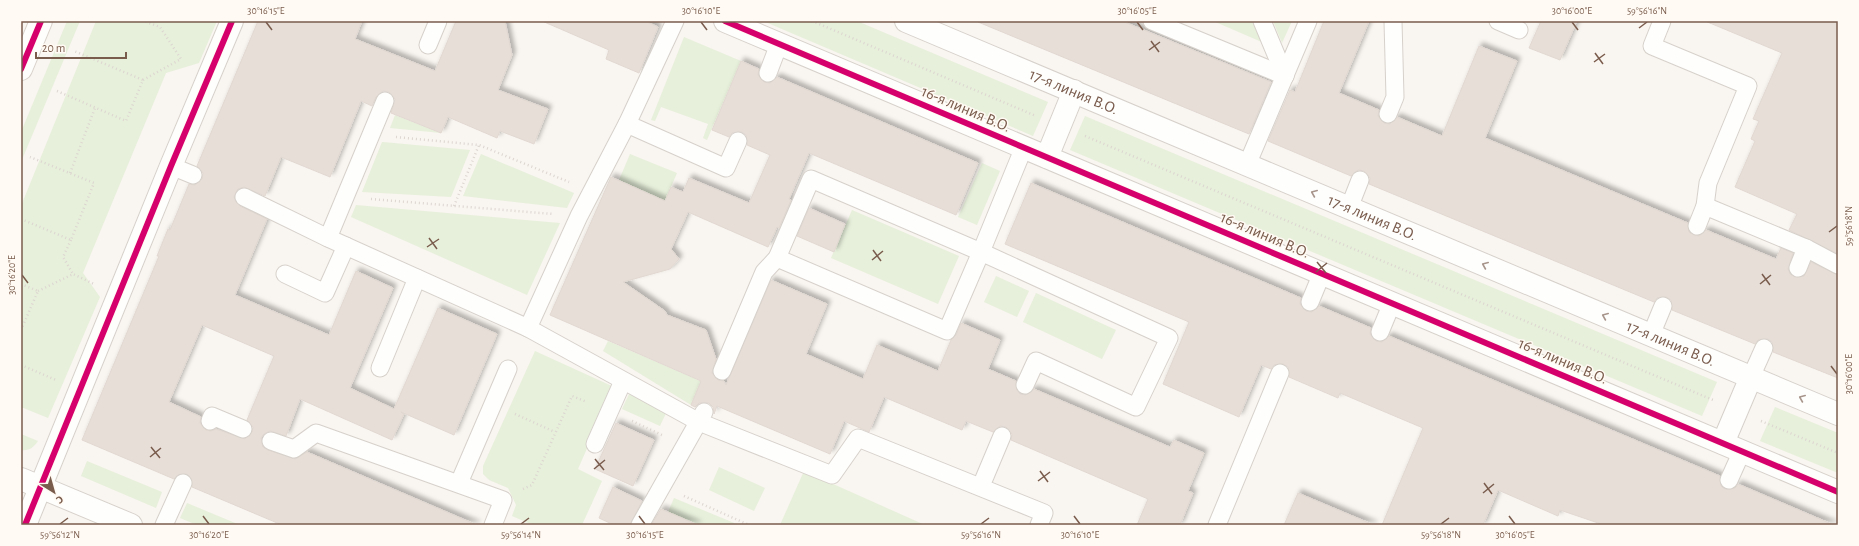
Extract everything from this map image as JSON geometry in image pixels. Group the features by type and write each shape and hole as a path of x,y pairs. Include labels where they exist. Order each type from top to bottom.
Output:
{"street":[{"path":"21,69 41,21"},
{"path":"25,525 171,166 232,21"},
{"name":"16-я линия В.О.","path":"725,21 1838,492"},
{"name":"17-я линия В.О.","path":"906,21 1838,414"},
{"path":"1047,157 1074,92"},
{"path":"1732,447 1737,411 1751,377"},
{"path":"21,479 131,525"}],"lane":[{"path":"428,44 438,21"},
{"path":"528,328 579,216 626,124 675,21"},
{"path":"1262,21 1284,76"},
{"path":"1247,165 1308,21"},
{"path":"1388,114 1395,97 1393,21"},
{"path":"1498,21 1519,30"},
{"path":"1662,21 1652,46 1748,86 1708,183 1705,206 1697,226"},
{"path":"1160,23 1284,76"},
{"path":"768,72 779,44"},
{"path":"328,238 385,101"},
{"path":"626,124 726,168 738,141"},
{"path":"777,258 947,331 1024,147"},
{"path":"171,166 193,175"},
{"path":"722,371 764,272 777,258 811,179 981,252 1169,338 1136,407 1036,361 1025,385"},
{"path":"1349,208 1360,180"},
{"path":"244,197 328,238 528,328 623,381 832,475 858,438 981,486 1044,513 1039,525"},
{"path":"1705,206 1806,248 1838,265"},
{"path":"285,274 325,293 346,246"},
{"path":"1798,268 1806,248"},
{"path":"1310,302 1322,273"},
{"path":"380,368 417,278"},
{"path":"1380,332 1392,303"},
{"path":"1651,335 1663,306"},
{"path":"1751,377 1764,348"},
{"path":"459,483 508,369"},
{"path":"1217,525 1280,374"},
{"path":"595,444 623,381"},
{"path":"210,421 212,416 243,429"},
{"path":"640,525 702,416"},
{"path":"271,441 294,449 316,433 459,483 503,500 498,523"},
{"path":"981,486 1002,436"},
{"path":"1729,480 1732,447"},
{"path":"164,525 183,483"}],"path":[{"path":"57,92 126,121 143,80 181,59 160,26 152,22 144,21"},
{"path":"812,21 1838,453"},
{"path":"74,51 143,80"},
{"path":"70,173 95,108"},
{"path":"372,134 479,145 592,191"},
{"path":"454,206 479,145"},
{"path":"30,157 94,183 63,257 73,274 119,294"},
{"path":"345,197 579,216"},
{"path":"21,219 71,240"},
{"path":"21,330 38,291 73,274"},
{"path":"21,284 38,291"},
{"path":"493,404 555,432"},
{"path":"663,486 749,525"}],"green space":[{"path":"67,21 80,21 21,162 21,132"},
{"path":"96,21 217,21 199,63 166,73 83,273 100,297 48,418 21,407 21,206"},
{"path":"763,21 857,21 1048,102 1033,136"},
{"path":"1213,21 1254,21 1264,43"},
{"path":"1273,21 1292,21 1282,43"},
{"path":"684,37 741,61 707,140 703,138 708,124 661,107 655,121 651,120"},
{"path":"395,115 441,133 390,128"},
{"path":"1085,116 1717,382 1702,416 1070,150"},
{"path":"382,142 470,150 451,197 362,192"},
{"path":"481,154 574,193 567,208 463,196"},
{"path":"630,154 677,173 665,201 619,180"},
{"path":"982,163 1000,171 977,225 958,217"},
{"path":"356,205 560,223 527,295 351,217"},
{"path":"852,210 959,256 938,304 831,258"},
{"path":"996,276 1029,291 1017,317 984,302"},
{"path":"1036,293 1116,330 1102,359 1023,322"},
{"path":"608,341 701,381 691,405 603,351"},
{"path":"535,351 614,387 578,469 602,481 582,525 533,525 512,516 516,505 508,488 489,480 483,474 483,466"},
{"path":"629,394 667,411 660,426 622,409"},
{"path":"1775,407 1838,433 1838,473 1760,441"},
{"path":"21,434 38,441 31,448 21,450"},
{"path":"87,461 162,492 156,508 81,476"},
{"path":"719,467 765,488 754,511 709,490"},
{"path":"804,471 925,525 780,525"},
{"path":"674,498 739,525 698,525 668,512"},
{"path":"187,503 240,525 197,525 180,518"}],"building":[{"path":"258,21 362,21 355,39 435,71 456,21 505,21 512,55 498,90 548,109 534,144 500,131 497,138 448,117 441,133 391,113 395,99 389,92 383,91 376,97 372,106 361,101 330,177 281,157 265,196 244,187 238,189 234,197 240,206 267,219 235,295 329,335 356,271 393,288 350,388 394,409 438,308 497,334 454,435 401,412 404,414 392,440 300,399 286,436 270,431 264,434 261,438 263,447 268,450 295,459 307,452 477,525 282,525 192,487 191,478 187,474 178,475 174,479 82,440 159,256 157,256 168,229 170,230 189,184 195,185 202,179 203,173 197,166","holes":["202,325 274,356 247,420 253,427 252,432 245,439 216,429 211,431 206,430 200,423 201,417 169,402"]},
{"path":"542,21 645,21 658,27 639,73 606,59 609,50"},
{"path":"1122,21 1271,82 1249,134 978,22"},
{"path":"1324,21 1369,21 1339,93 1379,110 1378,116 1384,123 1390,124 1397,117 1442,136 1479,46 1517,61 1485,138 1688,223 1689,232 1694,235 1699,236 1706,230 1776,259 1781,248 1793,253 1788,269 1790,274 1795,277 1804,276 1811,262 1838,275 1838,378 1773,352 1772,342 1768,339 1758,340 1755,344 1672,310 1671,300 1666,297 1657,298 1654,302 1369,184 1370,178 1364,171 1358,170 1351,176 1268,141 1290,90 1295,92"},
{"path":"1541,21 1577,21 1560,60 1529,48"},
{"path":"1705,21 1838,21 1838,254 1789,230 1797,214 1735,187 1755,141 1751,139 1759,121 1753,119 1782,53"},
{"path":"741,61 759,69 758,75 764,82 770,83 777,77 978,163 956,215 809,153 789,199 791,200 779,228 777,227 768,247 688,212 671,249 679,259 670,269 623,282 665,311 667,315 706,330 716,359 712,373 718,380 724,381 726,385 771,280 827,304 806,354 863,379 877,345 938,371 951,340 956,335 961,323 1000,340 988,369 1016,381 1017,390 1020,394 1026,395 1034,389 1170,447 1174,440 1204,453 1188,491 1193,493 1180,525 1137,525 1148,499 1011,440 1012,434 1006,427 1000,426 993,432 966,421 962,430 884,397 869,432 844,421 830,454 717,406 714,414 713,407 709,403 699,403 695,407 691,405 701,381 550,315 611,177 665,201 671,187 683,192 689,178 749,203 770,155 747,145 746,135 742,132 732,133 729,137 712,130"},
{"path":"1031,183 1301,298 1300,304 1306,311 1312,312 1319,306 1371,328 1370,334 1376,341 1382,342 1389,336 1720,476 1721,486 1725,489 1735,488 1738,484 1834,525 1604,525 1560,510 1558,516 1498,490 1483,525 1382,525 1423,428 1340,393 1338,398 1289,377 1288,367 1283,364 1274,365 1271,369 1261,365 1239,417 1163,384 1189,322 1005,244"},
{"path":"809,208 845,224 834,252 797,236"},
{"path":"616,423 654,440 633,486 595,469"},
{"path":"613,487 642,501 630,525 614,525 599,518"},
{"path":"1298,493 1374,525 1284,525"},
{"path":"661,509 698,525 651,525"}],"cycle path":[{"path":"21,69 41,21"},
{"path":"25,525 171,166 232,21"},
{"path":"725,21 1838,492"}]}
